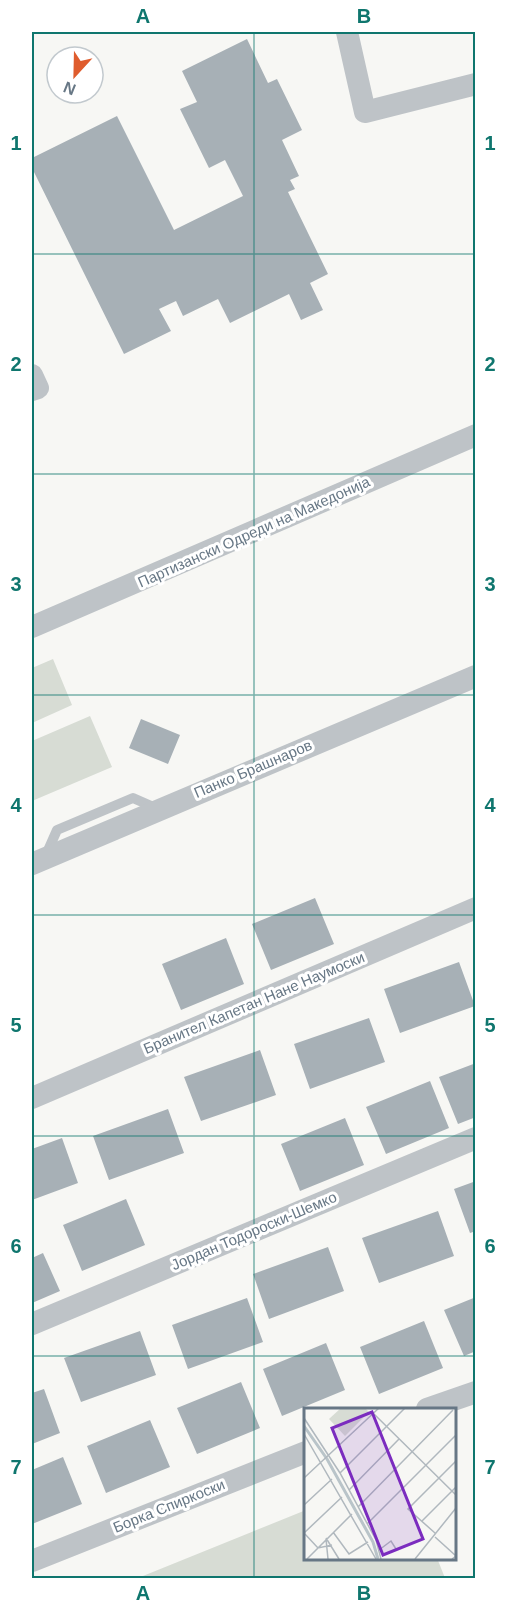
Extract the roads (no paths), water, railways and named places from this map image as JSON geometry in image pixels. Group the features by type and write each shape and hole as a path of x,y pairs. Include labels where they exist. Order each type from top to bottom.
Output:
{"street":[{"path":"347,32 365,112 476,84"},
{"name":"Партизански Одреди на Македонија","path":"32,627 476,435"},
{"name":"Панко Брашнаров","path":"38,861 476,675"},
{"name":"Бранител Капетан Нане Наумоски","path":"32,1098 476,908"},
{"name":"Јордан Тодороски-Шемко","path":"32,1324 476,1138"},
{"path":"430,1408 476,1392"},
{"name":"Борка Спиркоски","path":"32,1561 304,1453"}]}
